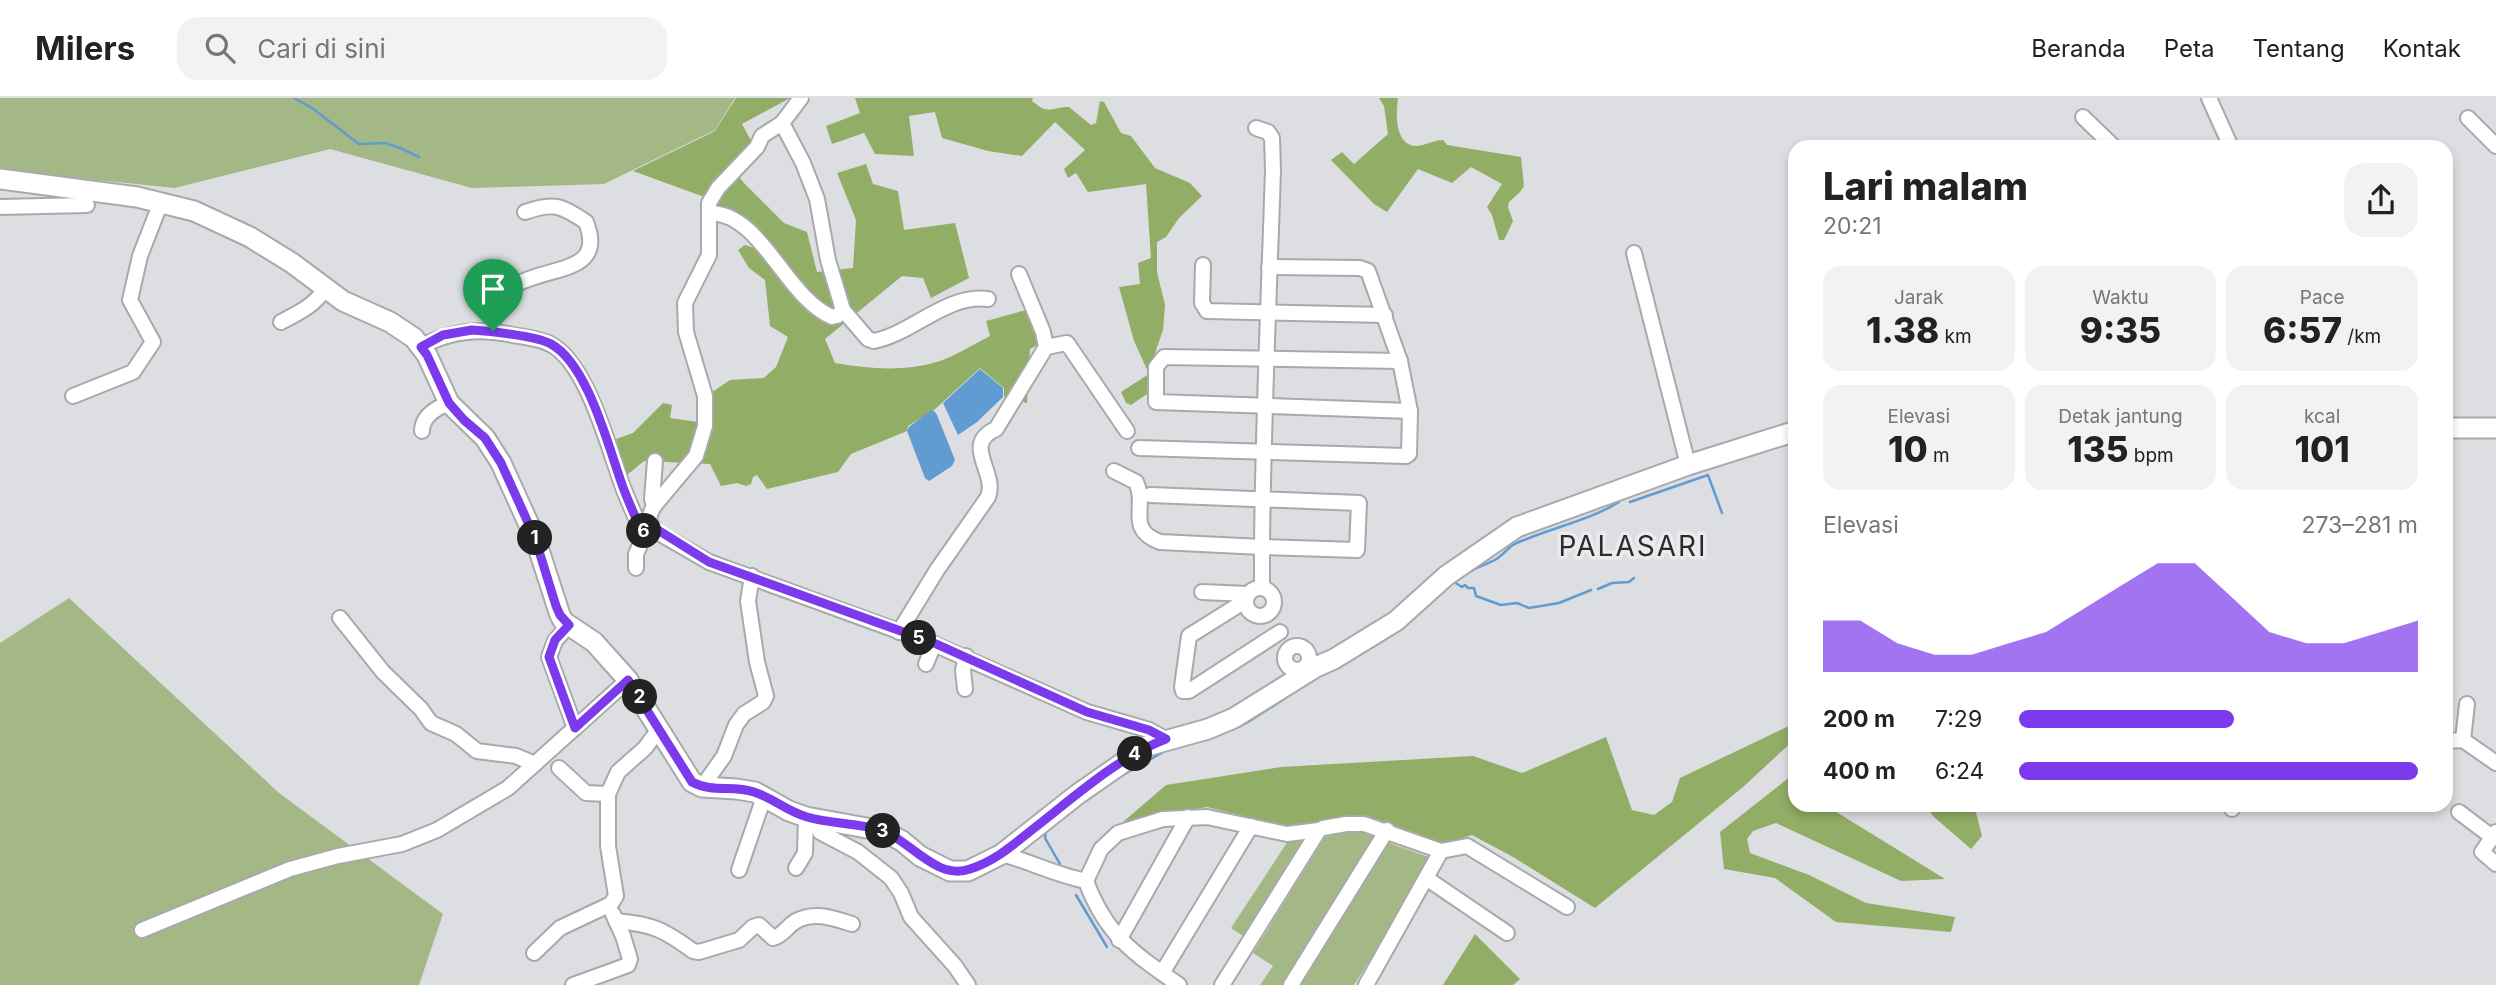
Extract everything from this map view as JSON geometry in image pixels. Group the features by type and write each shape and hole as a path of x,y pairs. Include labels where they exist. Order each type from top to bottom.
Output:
{"main road":[{"path":"0,179 161,202 194,211 250,237 292,263 325,289 362,311 390,322 414,338 427,355 449,403 485,438 501,463 535,538 560,615 569,625 594,642 628,680 692,782 702,787 755,792 789,811 809,818 883,831 902,841 920,856 950,871 968,870 1002,854 1079,794 1147,746 1208,729 1234,718 1304,671 1396,621 1446,576 1517,527 1688,465 1788,434"},
{"path":"2453,428 2496,428"}],"street":[{"path":"636,568 636,554 647,530 649,515 696,456 705,426 705,396 687,332 685,303 707,261 709,203 718,188 757,147 765,133 782,123 801,98"},
{"path":"2209,98 2228,140"},
{"path":"2084,117 2107,140"},
{"path":"2468,118 2496,146"},
{"path":"782,123 803,163 817,199 828,260 843,310 868,339 874,341 957,303 976,298 988,299"},
{"path":"1256,128 1268,132 1272,138 1273,170 1263,453 1262,588"},
{"path":"73,396 133,372 153,342 130,300 140,256 161,202"},
{"path":"0,207 86,205"},
{"path":"493,331 493,311 505,295 532,276 579,263 586,258 591,242 586,222 564,208 545,205 524,212"},
{"path":"709,213 718,213 736,220 754,235 799,292 826,314 837,316 843,310"},
{"path":"1634,253 1688,465"},
{"path":"1203,265 1202,303 1207,311 1385,315"},
{"path":"1139,448 1406,456 1410,445 1410,411 1400,361 1368,271 1360,268 1269,267"},
{"path":"899,632 936,570 988,497 991,489 981,453 981,440 984,435 996,429 1046,346 1043,332 1019,274"},
{"path":"281,322 310,307 325,289"},
{"path":"421,347 443,335 472,330 493,331 550,343 569,359 593,405 623,488 647,530 709,562 934,643 1087,712 1149,730 1166,739"},
{"path":"1046,346 1067,343 1127,431"},
{"path":"1400,361 1164,357 1156,367 1156,402 1410,411"},
{"path":"422,431 422,424 427,417 434,410 449,403"},
{"path":"654,506 652,499 655,461"},
{"path":"1114,471 1136,482 1140,495 1139,522 1144,532 1160,542 1357,550 1359,503 1150,495"},
{"path":"702,787 724,756 736,725 744,714 763,702 766,696 757,662 748,601 752,576"},
{"path":"1247,598 1251,614 1261,617 1268,614 1274,605 1270,592 1262,588 1253,589 1247,598 1189,636 1183,691 1189,691 1280,632"},
{"path":"1202,592 1247,598"},
{"path":"1268,614 1291,648 1299,646 1308,652 1309,660 1304,671"},
{"path":"340,618 383,672 421,709 431,723 456,734 477,751 516,756 535,764"},
{"path":"569,625 555,640 549,657 575,728"},
{"path":"926,664 934,643"},
{"path":"965,689 963,670 966,656"},
{"path":"142,930 290,869 338,856 402,844 424,836 508,788 628,680"},
{"path":"2463,740 2467,704"},
{"path":"534,953 560,928 609,905 616,896 608,846 608,794 618,772 645,748 660,728"},
{"path":"2453,741 2463,740 2490,754 2496,763"},
{"path":"559,768 586,793 608,794"},
{"path":"739,870 764,797"},
{"path":"2459,811 2494,834 2482,852 2496,864"},
{"path":"1119,940 1188,817"},
{"path":"1178,985 1119,940 1092,898 1086,881 1101,849 1118,833 1153,821 1188,817 1207,817 1287,834 1320,831"},
{"path":"796,868 805,853 809,818"},
{"path":"809,818 820,832 858,852 891,878 911,917 956,966 968,985"},
{"path":"1222,985 1323,828 1364,824 1441,851 1467,846 1567,907"},
{"path":"1162,973 1251,826"},
{"path":"1291,985 1387,830"},
{"path":"1372,983 1441,851"},
{"path":"1002,854 1029,861 1056,874 1086,881"},
{"path":"1426,878 1507,933"},
{"path":"573,985 628,965 630,959 609,905"},
{"path":"616,921 660,929 693,951 699,952 739,940 759,925 773,938 782,935 794,922 822,915 852,924"}],"green space":[{"path":"0,98 735,98 715,130 604,184 472,188 330,149 175,188 0,170"},
{"path":"736,98 790,98 742,124 754,146 732,167 743,182 784,223 807,232 817,272 853,268 856,220 837,173 866,164 873,184 898,191 904,230 955,223 969,278 931,298 923,278 902,276 825,339 835,363 888,368 914,367 940,361 990,336 986,321 1033,308 1049,339 1030,349 1027,403 1004,397 1004,388 980,368 934,410 908,426 907,431 851,454 838,472 767,489 757,475 753,477 751,484 746,486 737,483 721,486 710,464 644,461 627,475 616,439 633,433 663,403 672,405 670,418 698,422 711,393 730,380 764,378 776,367 788,337 770,326 765,280 749,268 738,250 745,245 758,249 761,240 710,199 633,171 715,131"},
{"path":"855,98 1033,98 1032,101 1038,106 1047,109 1069,107 1091,125 1096,123 1100,101 1104,102 1121,133 1131,136 1155,168 1190,183 1202,196 1179,218 1166,237 1157,242 1157,272 1165,305 1163,330 1152,362 1154,382 1147,394 1131,405 1126,403 1121,392 1149,374 1134,341 1119,287 1140,284 1138,263 1151,258 1146,184 1088,192 1076,173 1068,178 1064,169 1085,150 1055,122 1022,156 988,151 942,138 935,112 909,116 914,156 875,154 864,133 832,144 826,126 860,113"},
{"path":"1379,98 1398,98 1398,127 1400,134 1409,144 1419,146 1443,140 1447,145 1521,157 1524,186 1509,202 1513,221 1504,240 1499,240 1487,207 1502,184 1471,167 1452,183 1418,169 1387,212 1374,204 1331,160 1342,152 1354,164 1388,134 1384,106"},
{"path":"69,598 279,793 443,914 419,985 0,985 0,643"},
{"path":"1788,726 1788,745 1743,787 1595,908 1472,835 1445,844 1368,816 1288,827 1207,807 1123,822 1166,785 1281,767 1473,756 1522,773 1606,737 1632,810 1654,815 1672,802 1680,778"},
{"path":"1788,779 1788,812 1836,812 1945,879 1901,881 1776,823 1753,831 1747,839 1750,853 1809,875 1866,903 1955,917 1951,932 1836,922 1775,878 1724,869 1720,832"},
{"path":"1930,812 1976,812 1982,836 1971,849"},
{"path":"1357,829 1380,838 1286,985 1260,985 1273,966 1253,953 1325,837"},
{"path":"1306,840 1249,940 1231,928 1288,841"},
{"path":"1389,843 1434,859 1354,985 1299,985"},
{"path":"1475,934 1520,979 1513,985 1443,985"}],"water":[{"path":"980,369 1003,388 1003,397 977,422 958,435 943,403"},
{"path":"930,411 937,415 955,460 952,466 929,481 925,478 907,431"}],"waterway":[{"path":"294,98 312,108 359,144 385,143 419,157"},
{"path":"1630,502 1708,475 1722,513"},
{"path":"1469,572 1496,560 1518,542 1584,519 1619,502"},
{"path":"1598,589 1612,583 1629,582 1634,578"},
{"path":"1454,582 1462,587 1465,585 1474,588 1476,596 1501,605 1517,603 1529,608 1559,603 1591,590"},
{"path":"1228,731 1248,722 1284,699"},
{"path":"1116,779 1165,751"},
{"path":"1046,830 1045,838 1060,864"},
{"path":"1076,895 1107,947"}],"district":[{"name":"PALASARI","path":"1633,546"}],"route":[{"path":"472,330 493,331 550,343 569,359 593,405 643,534 650,525 709,562 934,643 1087,712 1149,730 1166,739 1133,755 1002,854 968,870 950,871 920,856 902,841 883,831 806,817 755,792 714,789 692,782 672,746 628,680 575,728 549,657 555,640 569,625 564,622 556,606 535,538 501,463 485,438 449,403 421,347 443,335 472,330"}]}
